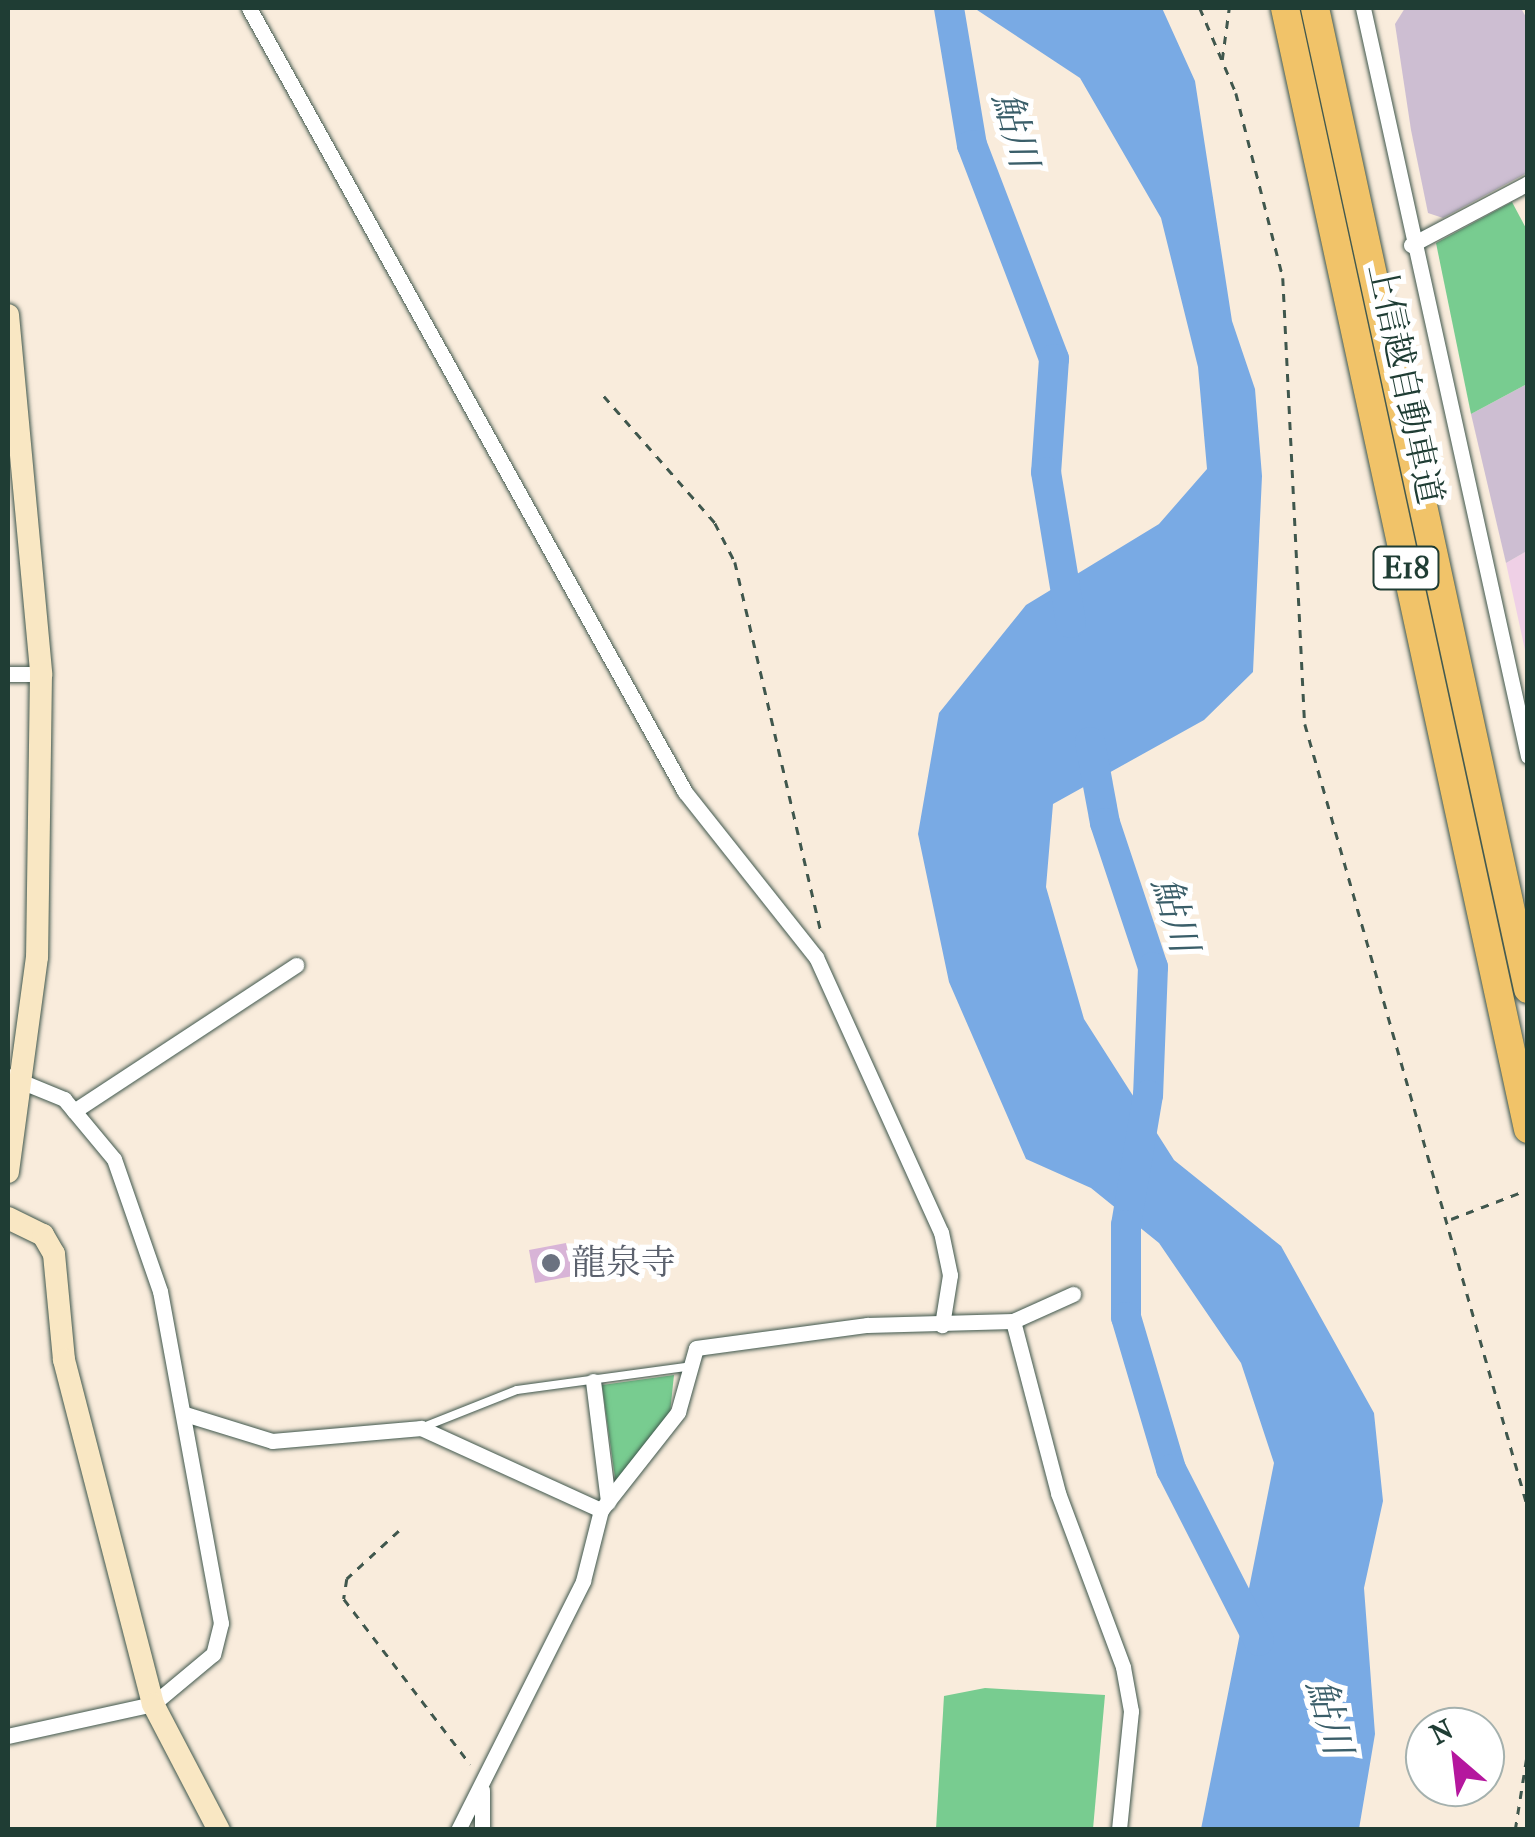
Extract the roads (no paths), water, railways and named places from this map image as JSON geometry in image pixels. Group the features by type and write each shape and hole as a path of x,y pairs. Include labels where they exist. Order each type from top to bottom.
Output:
{"highway":[{"name":"上信越自動車道","path":"1285,8 1528,1128"},
{"name":"上信越自動車道","path":"1316,8 1528,989"}],"main road":[{"path":"8,315 41,674 8,1172"},
{"path":"8,1218 43,1235 54,1254 64,1360 153,1704 218,1830"}],"street":[{"path":"250,8 685,792 816,957 941,1232 950,1275 942,1325"},
{"path":"1363,8 1411,244 1528,756"},
{"path":"1411,244 1528,182"},
{"path":"8,674 41,674"},
{"path":"74,1111 296,965"},
{"path":"8,1736 153,1704 220,1640 185,1414 126,1190 74,1111 17,1078"},
{"path":"458,1830 483,1787 582,1581 605,1506 678,1412 685,1367 696,1348 867,1324 942,1325 1014,1320 1073,1294"},
{"path":"1014,1320 1058,1492 1123,1667 1131,1710 1120,1830"},
{"path":"593,1381 605,1506"},
{"path":"185,1414 272,1440 421,1428 605,1506"},
{"path":"482,1830 483,1787"}],"lane":[{"path":"421,1428 518,1390 685,1367"}],"water":[{"path":"974,8 1162,8 1195,81 1232,321 1255,389 1262,476 1253,672 1204,720 1053,804 1046,887 1084,1019 1174,1160 1281,1246 1374,1413 1383,1501 1364,1588 1375,1734 1359,1829 1201,1829 1274,1463 1241,1363 1159,1243 1091,1188 1026,1159 949,982 918,834 939,713 1026,605 1159,524 1207,469 1198,367 1161,218 1080,78"}],"waterway":[{"name":"鮎川","path":"949,8 972,145 1054,359 1046,472 1071,623"},
{"name":"鮎川","path":"1090,742 1105,823 1153,967 1148,1095 1126,1225 1126,1317 1171,1469 1259,1641"}],"place":[{"name":"龍泉寺","path":"551,1263"}]}
